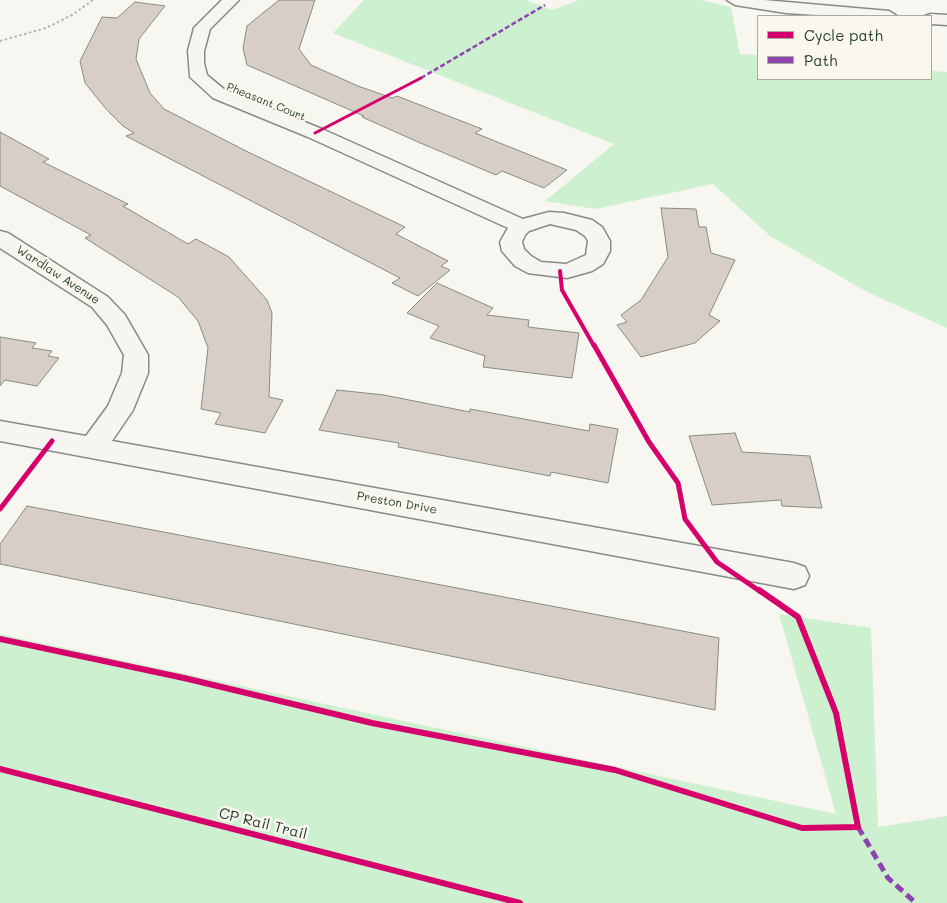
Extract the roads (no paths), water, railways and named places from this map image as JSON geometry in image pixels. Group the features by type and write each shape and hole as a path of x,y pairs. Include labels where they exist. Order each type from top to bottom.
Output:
{"street":[{"name":"Pheasant Court","path":"231,0 202,28 196,51 199,76 219,94 315,133 521,226"},
{"path":"735,0 786,8 876,15"},
{"path":"932,19 947,20"},
{"name":"Wardlaw Avenue","path":"0,238 100,302 117,321 136,355 135,373 120,410 92,448"},
{"name":"Preston Drive","path":"0,432 794,576"}]}
